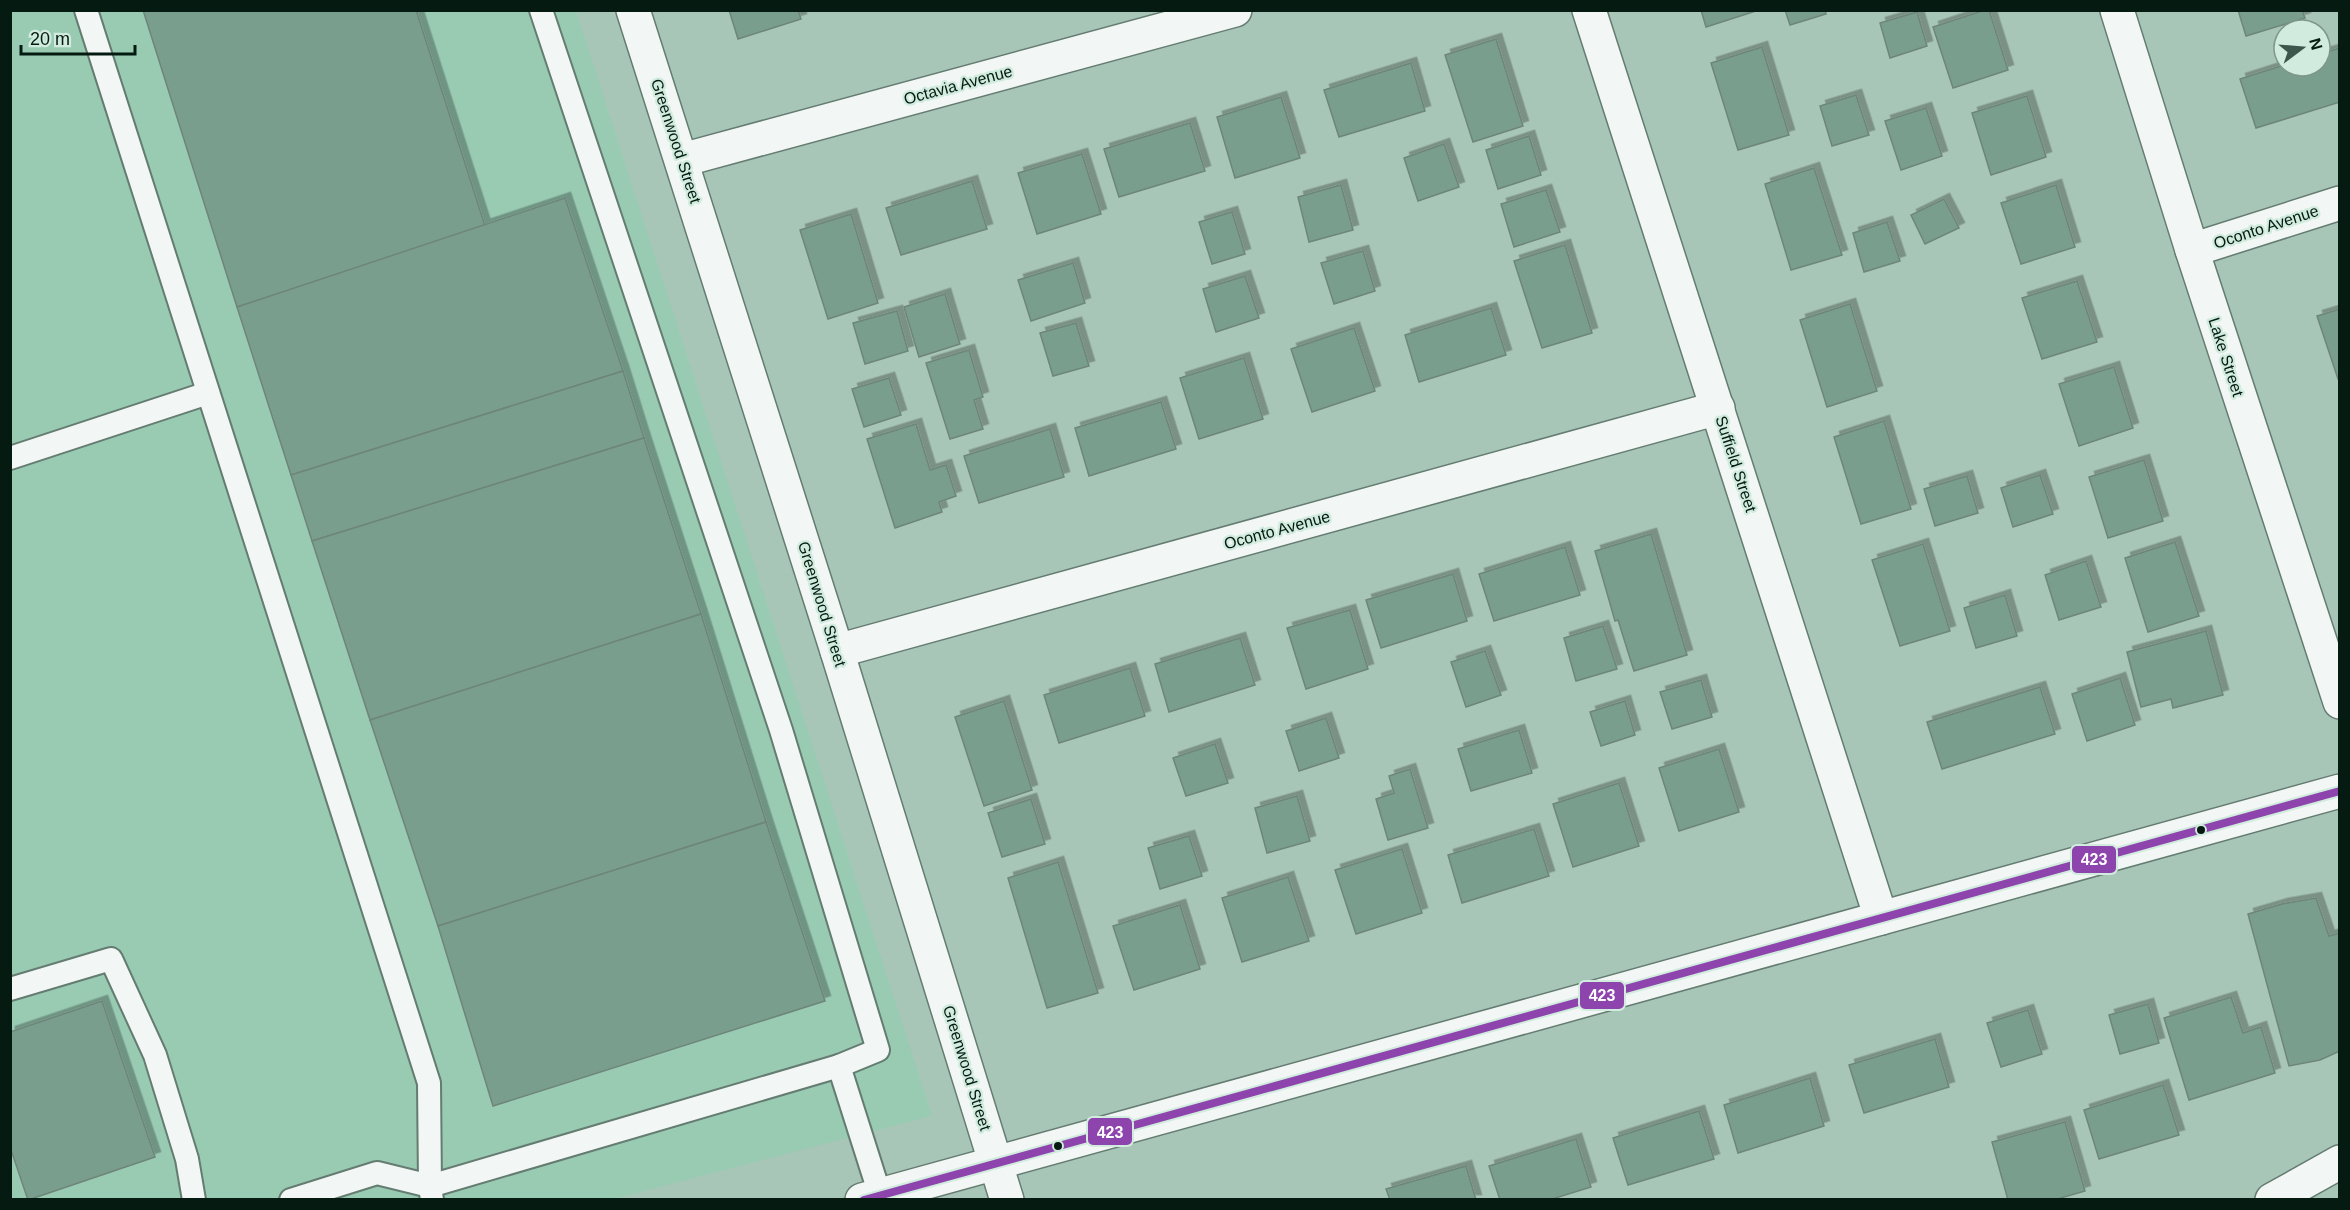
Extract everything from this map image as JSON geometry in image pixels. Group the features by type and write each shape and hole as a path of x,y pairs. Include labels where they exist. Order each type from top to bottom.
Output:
{"street":[{"name":"Greenwood Street","path":"633,10 837,651 1007,1200"},
{"name":"Octavia Avenue","path":"682,160 1235,10"},
{"name":"Suffield Street","path":"1589,10 1881,918"},
{"name":"Lake Street","path":"2117,10 2192,250 2340,702"},
{"name":"Oconto Avenue","path":"2192,250 2340,203"},
{"name":"Oconto Avenue","path":"837,651 1718,408"},
{"path":"871,1197 2340,791"},
{"path":"2272,1200 2340,1162"}],"lane":[{"path":"86,10 429,1083 431,1193"},
{"path":"291,1200 377,1173 431,1193 839,1066 878,1050 781,730 541,10"},
{"path":"10,458 208,393"},
{"path":"10,989 111,959 154,1055 187,1159 194,1200"},
{"path":"839,1066 871,1197"}],"shaded area":[{"path":"10,11 576,11 932,1116 614,1199 11,1199"}],"building":[{"path":"143,10 416,10 485,226 237,307"},
{"path":"729,10 798,10 801,19 738,39"},
{"path":"1701,10 1756,10 1756,11 1706,27"},
{"path":"1785,10 1825,10 1826,14 1790,25"},
{"path":"1989,10 2008,70 1953,88 1933,27"},
{"path":"2238,10 2302,10 2305,18 2272,18 2272,28 2246,36"},
{"path":"1917,12 1927,46 1890,58 1880,23"},
{"path":"1496,39 1523,126 1473,142 1445,55"},
{"path":"1762,47 1789,135 1738,150 1711,63"},
{"path":"2340,48 2340,102 2256,128 2240,79 2272,69 2272,78 2332,78 2332,50"},
{"path":"1411,63 1425,111 1339,137 1324,90"},
{"path":"1856,95 1869,135 1832,146 1820,106"},
{"path":"2027,96 2046,157 1991,175 1972,113"},
{"path":"1281,97 1300,158 1235,178 1217,117"},
{"path":"1926,108 1942,156 1901,170 1885,121"},
{"path":"1190,123 1205,171 1119,197 1104,149"},
{"path":"1529,136 1541,175 1498,189 1486,150"},
{"path":"1444,144 1459,187 1418,201 1404,158"},
{"path":"1082,154 1101,214 1037,234 1018,173"},
{"path":"1814,168 1842,255 1791,270 1765,184"},
{"path":"972,181 987,229 901,255 886,208"},
{"path":"1341,185 1353,230 1309,242 1298,197"},
{"path":"2056,185 2075,247 2021,264 2001,203"},
{"path":"1546,190 1560,232 1514,247 1501,204"},
{"path":"565,198 623,371 291,475 237,307"},
{"path":"1944,199 1959,228 1925,244 1911,215"},
{"path":"1232,212 1245,254 1212,264 1199,222"},
{"path":"851,214 878,303 828,319 800,230"},
{"path":"1887,222 1900,261 1864,272 1853,233"},
{"path":"1565,245 1592,333 1542,348 1514,261"},
{"path":"1363,251 1375,291 1334,304 1321,263"},
{"path":"1073,263 1085,303 1031,321 1018,280"},
{"path":"1245,276 1259,318 1216,332 1203,289"},
{"path":"2077,281 2097,342 2042,359 2022,298"},
{"path":"945,294 960,344 919,357 904,307"},
{"path":"1850,304 1877,391 1827,407 1800,320"},
{"path":"1491,308 1506,355 1419,382 1405,335"},
{"path":"2340,309 2340,378 2338,379 2317,316"},
{"path":"897,311 908,351 865,364 853,323"},
{"path":"1076,323 1089,366 1053,376 1040,333"},
{"path":"1354,328 1375,391 1312,412 1291,349"},
{"path":"969,350 983,397 974,400 983,429 950,439 926,363"},
{"path":"1244,358 1263,419 1199,439 1180,378"},
{"path":"2114,367 2133,428 2079,446 2059,384"},
{"path":"623,371 644,438 312,541 291,475"},
{"path":"889,378 901,415 864,427 852,389"},
{"path":"1161,402 1176,449 1089,476 1075,428"},
{"path":"1884,421 1911,509 1861,524 1834,437"},
{"path":"916,424 930,470 946,465 956,496 939,502 942,512 895,528 867,439"},
{"path":"1050,429 1064,477 979,503 964,456"},
{"path":"644,438 701,614 370,720 312,541"},
{"path":"2144,460 2163,521 2108,538 2089,477"},
{"path":"2040,475 2053,514 2013,527 2001,488"},
{"path":"1967,476 1978,513 1935,526 1924,489"},
{"path":"1651,534 1687,655 1634,671 1618,620 1615,621 1595,551"},
{"path":"2175,542 2199,616 2148,632 2125,558"},
{"path":"1923,544 1950,631 1900,646 1872,560"},
{"path":"1565,547 1580,595 1494,621 1479,574"},
{"path":"2086,561 2101,607 2059,620 2045,575"},
{"path":"1453,574 1467,621 1381,648 1366,600"},
{"path":"2005,595 2017,636 1976,648 1964,608"},
{"path":"1350,610 1368,669 1306,689 1287,628"},
{"path":"701,614 766,822 438,926 370,720"},
{"path":"1603,626 1617,669 1576,681 1564,638"},
{"path":"2206,631 2223,695 2173,708 2171,699 2141,707 2127,652"},
{"path":"1240,638 1255,685 1169,712 1155,664"},
{"path":"1485,651 1501,695 1466,707 1451,662"},
{"path":"1130,668 1145,716 1059,743 1044,695"},
{"path":"2120,678 2135,725 2087,741 2072,694"},
{"path":"1701,680 1712,717 1672,729 1660,692"},
{"path":"2040,687 2055,734 1942,769 1927,722"},
{"path":"1004,701 1032,790 984,806 955,717"},
{"path":"1625,701 1635,735 1601,746 1590,712"},
{"path":"1326,718 1339,758 1299,771 1286,731"},
{"path":"1519,730 1532,773 1471,791 1458,749"},
{"path":"1215,744 1228,783 1186,796 1173,758"},
{"path":"1719,749 1739,812 1679,831 1659,768"},
{"path":"1410,769 1428,828 1388,840 1376,799 1394,793 1389,776"},
{"path":"1619,783 1639,846 1573,867 1553,804"},
{"path":"1297,796 1310,841 1267,853 1255,808"},
{"path":"1031,799 1045,844 1002,857 988,813"},
{"path":"766,822 825,1001 493,1106 438,926"},
{"path":"1534,829 1549,876 1462,903 1448,855"},
{"path":"1189,836 1202,876 1160,889 1148,848"},
{"path":"1402,849 1422,913 1356,934 1335,870"},
{"path":"1058,862 1098,993 1047,1008 1008,878"},
{"path":"1288,877 1309,941 1242,962 1222,898"},
{"path":"2316,898 2329,936 2340,933 2340,1051 2320,1060 2289,1066 2248,914 2282,904"},
{"path":"1180,905 1200,969 1134,990 1113,926"},
{"path":"2231,997 2243,1033 2261,1027 2275,1073 2189,1100 2164,1018"},
{"path":"102,1001 155,1157 28,1200 10,1147 10,1032"},
{"path":"2148,1004 2159,1043 2120,1054 2109,1015"},
{"path":"2028,1010 2042,1054 2001,1067 1987,1023"},
{"path":"1935,1039 1949,1087 1864,1113 1849,1065"},
{"path":"1810,1078 1824,1126 1738,1153 1724,1105"},
{"path":"2163,1085 2179,1135 2099,1159 2084,1110"},
{"path":"1699,1111 1714,1159 1628,1185 1613,1138"},
{"path":"2065,1122 2085,1191 2054,1200 2008,1200 1992,1142"},
{"path":"1576,1139 1591,1187 1549,1200 1500,1200 1489,1166"},
{"path":"1466,1166 1476,1200 1390,1200 1386,1189"}],"transit line":[{"name":"423","path":"864,1200 2340,791"}]}
